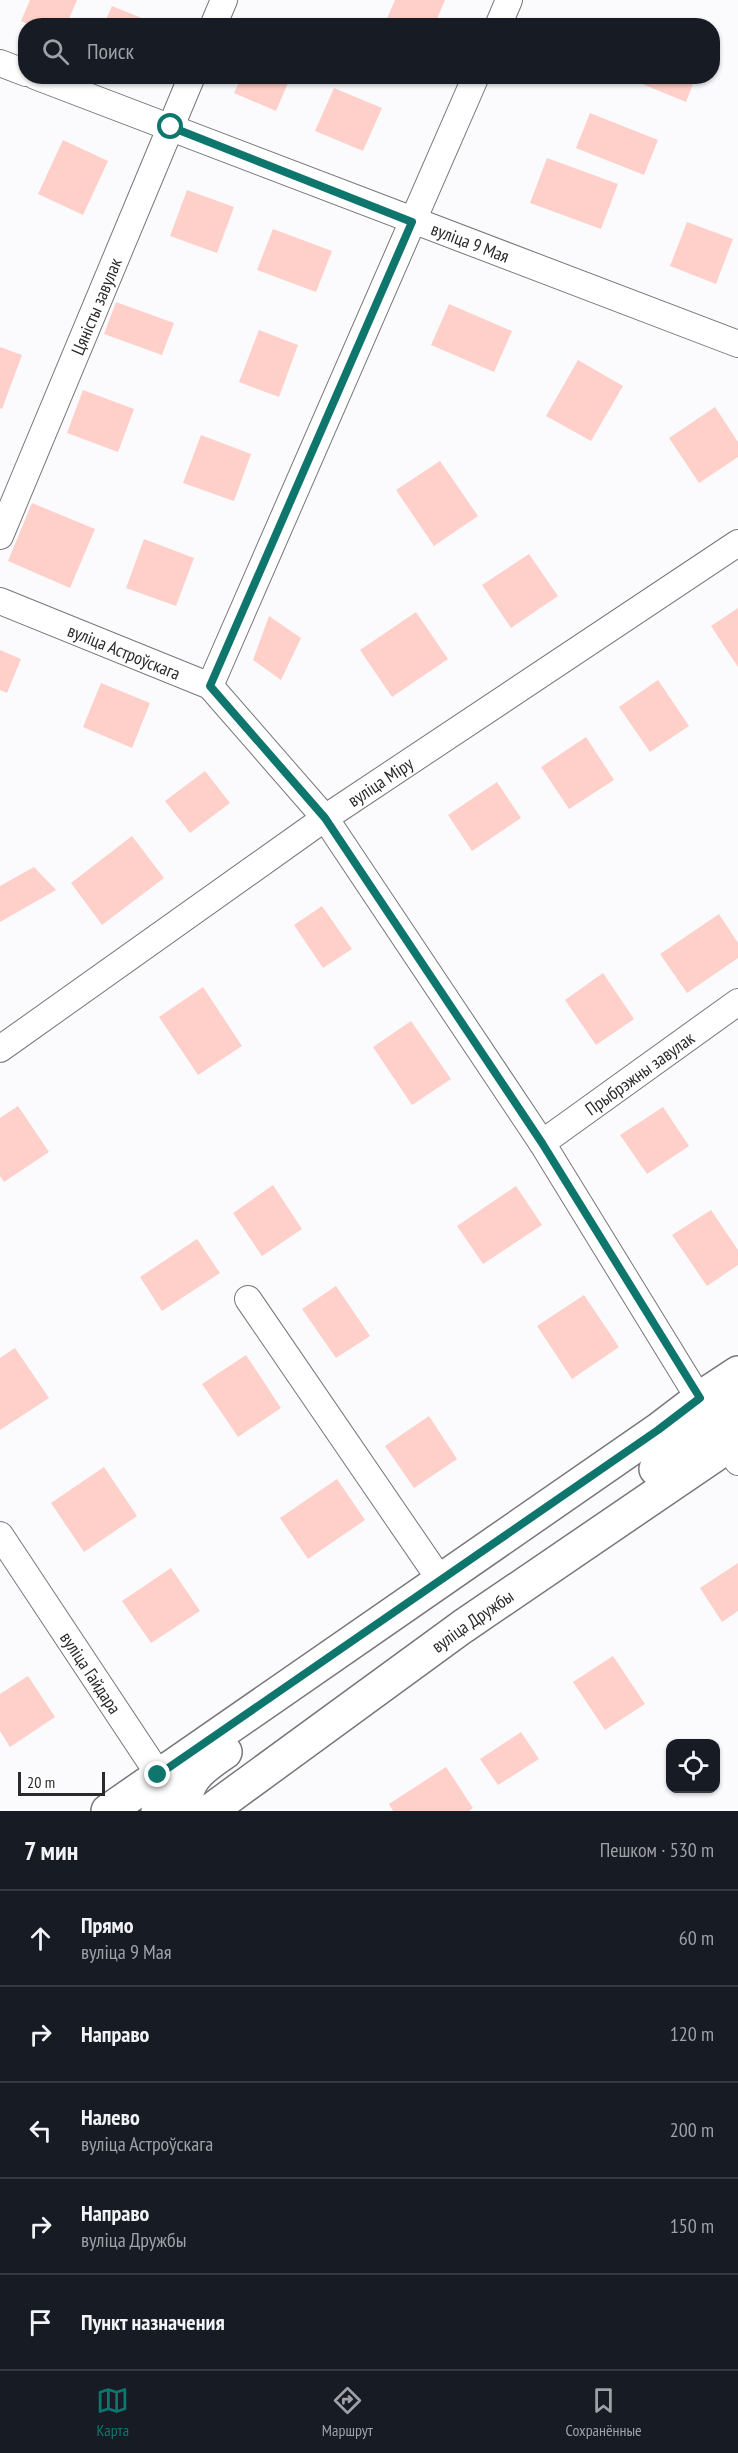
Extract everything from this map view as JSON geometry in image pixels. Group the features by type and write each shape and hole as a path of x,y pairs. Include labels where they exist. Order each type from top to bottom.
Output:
{"main road":[{"path":"108,1811 738,1373"},
{"path":"462,1626 559,1538 691,1443 702,1418 700,1398"},
{"path":"735,1449 727,1426 731,1411 738,1399"},
{"name":"вуліца Дружбы","path":"210,1811 462,1626 735,1449"},
{"path":"185,1811 186,1792 194,1775 335,1676 413,1600"},
{"path":"158,1775 164,1792 162,1806 158,1811"}],"street":[{"path":"216,18 224,0"},
{"path":"501,18 509,0"},
{"path":"0,63 18,70"},
{"name":"вуліца 9 Мая","path":"56,84 412,222 738,344"},
{"name":"Цяністы завулак","path":"0,536 189,84"},
{"path":"210,686 472,84"},
{"name":"вуліца Міру","path":"0,1048 325,818 738,543"},
{"name":"вуліца Астроўскага","path":"0,601 210,686 325,818 542,1143 700,1398 735,1449"},
{"name":"Прыбрэжны завулак","path":"542,1143 738,1002"},
{"path":"248,1299 441,1581"},
{"name":"вуліца Гайдара","path":"0,1535 158,1775 185,1811"}],"building":[{"path":"30,0 77,0 69,18 22,18"},
{"path":"395,0 445,0 437,18 387,18"},
{"path":"112,6 142,18 107,18"},
{"path":"238,84 288,84 276,111 234,93"},
{"path":"642,84 693,84 686,102"},
{"path":"334,88 382,108 363,151 315,131"},
{"path":"590,113 658,140 644,175 576,148"},
{"path":"63,140 108,161 83,215 38,194"},
{"path":"547,158 618,184 601,229 530,203"},
{"path":"187,190 234,207 217,253 170,236"},
{"path":"687,222 733,239 716,284 670,266"},
{"path":"273,229 332,251 316,292 257,270"},
{"path":"116,302 174,323 162,355 104,334"},
{"path":"449,304 512,331 494,372 431,345"},
{"path":"259,330 298,345 279,397 239,382"},
{"path":"0,347 22,355 2,409 0,408"},
{"path":"578,360 623,386 591,441 546,416"},
{"path":"83,390 134,409 118,452 67,433"},
{"path":"715,407 738,442 738,457 699,483 669,438"},
{"path":"201,435 251,454 234,501 183,483"},
{"path":"440,461 478,516 434,546 396,490"},
{"path":"32,503 95,529 70,588 8,561"},
{"path":"144,539 194,558 176,606 126,588"},
{"path":"529,554 558,596 511,628 482,585"},
{"path":"738,608 738,667 711,626"},
{"path":"416,612 448,659 392,697 360,650"},
{"path":"269,616 301,638 281,680 253,660"},
{"path":"0,650 21,659 7,693 0,690"},
{"path":"658,680 689,726 650,752 619,707"},
{"path":"101,683 150,703 132,748 83,727"},
{"path":"586,737 614,780 569,809 541,767"},
{"path":"205,771 230,803 190,833 165,801"},
{"path":"497,782 521,818 472,851 448,815"},
{"path":"132,836 164,878 102,925 71,883"},
{"path":"34,867 56,890 0,922 0,886"},
{"path":"322,906 352,949 323,968 294,925"},
{"path":"719,914 738,943 738,958 687,993 660,954"},
{"path":"603,973 634,1019 596,1045 565,1000"},
{"path":"203,987 242,1046 198,1075 159,1017"},
{"path":"411,1021 451,1079 412,1105 373,1047"},
{"path":"18,1106 49,1152 4,1182 0,1176 0,1118"},
{"path":"663,1107 689,1146 647,1174 620,1135"},
{"path":"273,1185 302,1229 262,1256 233,1213"},
{"path":"516,1186 542,1225 483,1264 457,1226"},
{"path":"711,1210 738,1250 738,1265 707,1286 672,1235"},
{"path":"197,1239 220,1273 162,1311 140,1277"},
{"path":"336,1286 370,1336 336,1358 302,1309"},
{"path":"584,1295 619,1347 572,1379 537,1326"},
{"path":"15,1348 49,1398 0,1430 0,1358"},
{"path":"246,1355 281,1408 238,1437 202,1384"},
{"path":"429,1416 457,1459 414,1488 385,1446"},
{"path":"104,1467 137,1516 84,1552 51,1503"},
{"path":"337,1479 365,1520 308,1559 280,1518"},
{"path":"738,1563 738,1611 722,1622 700,1588"},
{"path":"171,1568 200,1611 151,1643 122,1601"},
{"path":"613,1656 645,1704 605,1730 573,1682"},
{"path":"28,1676 55,1717 10,1747 0,1731 0,1694"},
{"path":"521,1732 539,1759 498,1785 480,1759"},
{"path":"446,1767 473,1808 469,1811 393,1811 389,1804"}],"route":[{"path":"158,1775 658,1430 700,1398 542,1143 325,818 210,686 412,222 171,127"}]}
